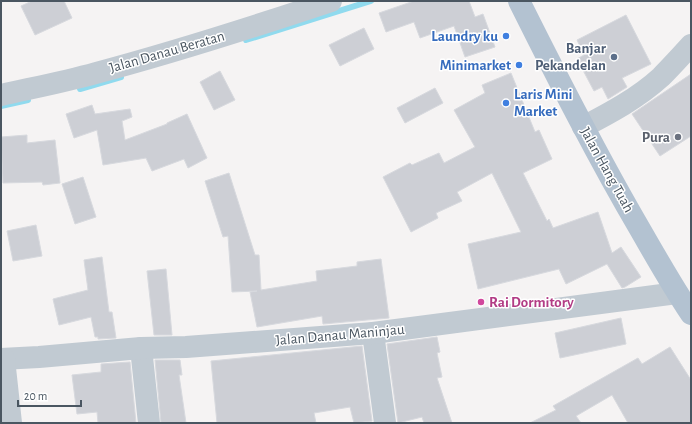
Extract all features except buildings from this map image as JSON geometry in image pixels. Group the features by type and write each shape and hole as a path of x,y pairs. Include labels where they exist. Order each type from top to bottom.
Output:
{"main road":[{"name":"Jalan Hang Tuah","path":"519,1 607,173 677,293 691,314"}],"street":[{"name":"Jalan Danau Beratan","path":"1,95 94,74 223,36 331,1"},
{"path":"583,127 603,117 646,89 691,45"},
{"name":"Jalan Danau Maninjau","path":"3,359 141,348 373,333 677,293"},
{"path":"373,333 385,423"},
{"path":"141,348 149,423"},
{"path":"3,359 11,423"}],"waterway":[{"path":"246,40 371,1"},
{"path":"80,89 121,77"},
{"path":"1,106 28,100"}],"place":[{"name":"Laundry ku","path":"506,36"},
{"name":"Banjar Pekandelan","path":"614,57"},
{"name":"Minimarket","path":"519,65"},
{"name":"Laris Mini Market","path":"506,103"},
{"name":"Pura","path":"678,137"},
{"name":"Rai Dormitory","path":"481,302"}]}
